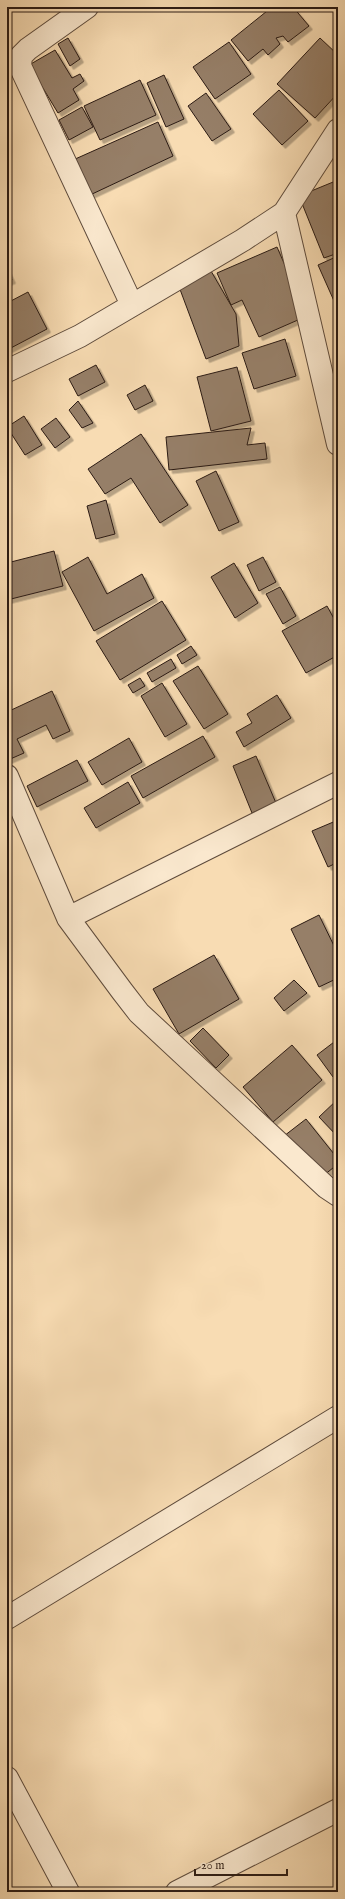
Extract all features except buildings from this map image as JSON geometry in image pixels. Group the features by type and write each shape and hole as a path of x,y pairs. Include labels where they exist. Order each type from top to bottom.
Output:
{"street":[{"path":"87,7 14,57 20,66 132,305"},
{"path":"7,371 80,336 243,240 284,213 338,130"},
{"path":"284,213 338,444"},
{"path":"7,776 68,918 139,1013 326,1187 338,1195"},
{"path":"68,918 338,783"},
{"path":"7,1618 338,1417"},
{"path":"7,1778 68,1892"},
{"path":"177,1892 338,1810"}]}
